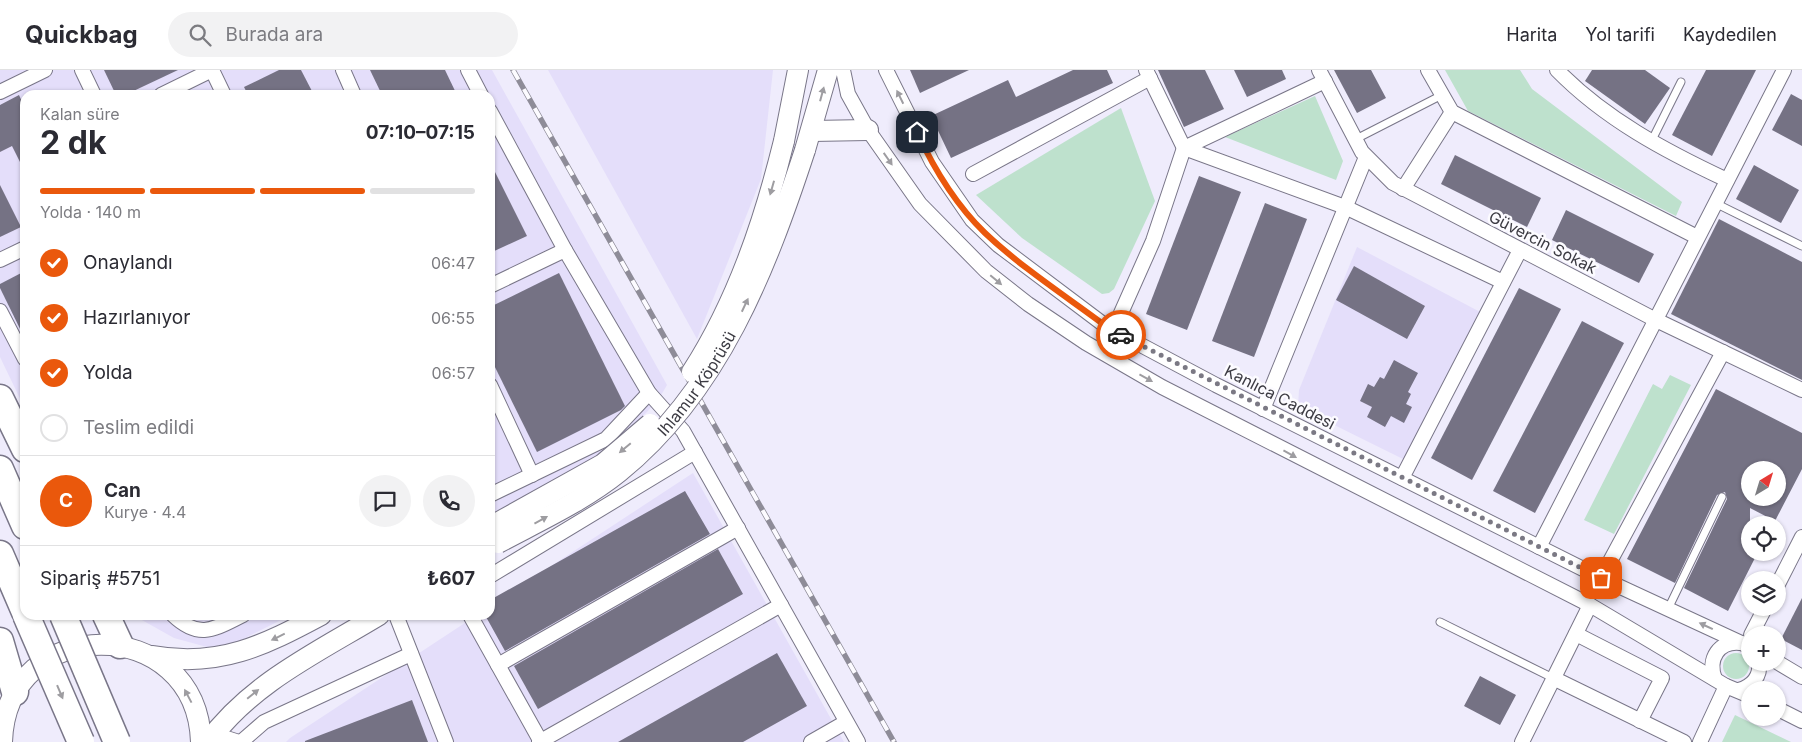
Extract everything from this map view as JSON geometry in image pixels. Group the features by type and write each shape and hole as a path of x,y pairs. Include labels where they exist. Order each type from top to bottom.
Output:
{"highway":[{"path":"0,398 20,439"},
{"path":"5,480 20,514"},
{"path":"0,554 20,599"},
{"path":"29,620 82,742"},
{"path":"65,620 117,742"},
{"path":"108,620 120,645"},
{"path":"0,641 15,692"}],"street":[{"path":"0,92 46,70"},
{"path":"82,70 92,90"},
{"path":"171,90 212,70 222,90"},
{"path":"342,70 352,90"},
{"path":"468,70 478,90"},
{"name":"Ihlamur Köprüsü","path":"495,539 609,460 649,426 678,392 714,336 740,279 764,214 784,141 798,70"},
{"name":"Ihlamur Köprüsü","path":"495,539 580,499 618,472 660,434 694,392 718,357 746,304 777,230 812,131 828,70"},
{"path":"843,70 848,94 868,130 920,204 973,259 1028,304 1086,343 1162,387 1296,457 1590,605 1733,688 1751,685 1756,680 1758,671"},
{"name":"Kanlıca Caddesi","path":"886,70 932,162 972,220 998,245 1113,330 1263,408 1601,578 1668,609 1741,639"},
{"path":"1428,70 1452,112 1697,237"},
{"path":"1556,70 1610,115 1651,142 1727,180"},
{"path":"1539,547 1654,318 1784,70"},
{"path":"973,174 1148,74 1184,148 1345,207 1503,282"},
{"path":"1113,330 1153,241 1184,148 1322,76"},
{"name":"Güvercin Sokak","path":"1322,76 1354,140 1366,157 1380,172 1403,189 1654,318 1802,390"},
{"path":"1403,189 1452,112"},
{"path":"495,121 565,250 649,393 683,431 858,742"},
{"path":"812,131 868,130"},
{"path":"1263,408 1366,157"},
{"path":"0,260 20,250"},
{"path":"495,284 565,250"},
{"path":"1402,478 1520,250"},
{"path":"0,311 20,346"},
{"path":"1601,578 1723,352"},
{"path":"495,493 606,439 649,393"},
{"path":"495,395 532,475"},
{"path":"495,573 695,452"},
{"path":"498,665 738,528"},
{"path":"1785,571 1802,537"},
{"path":"473,620 541,742 781,605"},
{"path":"1522,742 1590,605"},
{"path":"181,620 192,627 210,631 233,620"},
{"path":"1,735 7,710 15,692 30,672 49,657 72,647 96,643 120,645 150,656 180,660 225,656 275,639 311,620"},
{"path":"207,739 244,701 272,680 371,620"},
{"path":"398,620 446,742"},
{"path":"1576,634 1662,678 1640,720"},
{"path":"1733,688 1711,666 1712,659 1720,648 1732,642 1741,642"},
{"path":"150,656 168,669 183,686 194,706 200,729 207,739 240,742 247,734 264,722 411,654"},
{"path":"1786,667 1802,677"},
{"path":"1553,678 1684,742"},
{"path":"1700,742 1733,688"},
{"path":"1786,713 1802,721"},
{"path":"811,742 846,722"}],"lane":[{"path":"1651,142 1681,82"},
{"path":"1354,140 1442,95"},
{"path":"1715,203 1802,246"},
{"path":"1668,609 1722,497"},
{"path":"1440,622 1553,678"}],"shaded area":[{"path":"0,70 492,70 667,385 660,397 647,412 608,448 582,466 495,513 495,90 20,90 20,399 0,357"},
{"path":"548,70 773,70 761,179 697,339"},
{"path":"1357,247 1484,314 1409,462 1298,407 1299,390"},
{"path":"693,473 844,742 286,742 469,620 495,620 495,603"},
{"path":"142,620 281,620 229,645 207,647 174,638"}],"green space":[{"path":"1445,70 1520,70 1532,89 1682,202 1676,216 1468,111"},
{"path":"1315,96 1343,161 1336,180 1225,137"},
{"path":"1121,108 1155,201 1114,289 1109,293 1102,294 1022,238 976,195"},
{"path":"1670,375 1691,385 1614,534 1584,520 1653,384 1662,389"},
{"path":"1736,653 1741,654 1741,671 1748,671 1741,678 1736,679 1727,675 1723,666 1727,657"},
{"path":"1735,715 1741,718 1741,726 1758,726 1791,742 1722,742"}],"building":[{"path":"104,70 178,70 136,90 114,90"},
{"path":"279,70 301,70 311,90 246,90 244,87"},
{"path":"370,70 445,70 455,90 380,90"},
{"path":"910,70 969,70 920,93"},
{"path":"1073,70 1107,70 1113,83 951,158 931,116 1008,80 1016,97"},
{"path":"1158,70 1205,70 1224,109 1184,127"},
{"path":"1234,70 1282,70 1286,79 1247,97"},
{"path":"1334,70 1371,70 1386,98 1357,113"},
{"path":"1592,70 1645,70 1670,88 1645,124 1585,81"},
{"path":"1706,70 1756,70 1712,156 1672,135"},
{"path":"1791,94 1802,100 1802,146 1772,130"},
{"path":"19,95 20,97 20,162 12,146 0,152 0,105"},
{"path":"1455,155 1541,198 1527,227 1441,184"},
{"path":"1754,165 1799,190 1781,223 1736,199"},
{"path":"495,172 527,236 495,251"},
{"path":"1199,176 1241,192 1187,330 1146,314"},
{"path":"0,185 20,227 0,237"},
{"path":"1265,203 1307,219 1254,357 1212,341"},
{"path":"1566,210 1654,254 1639,283 1552,240"},
{"path":"1719,219 1802,262 1802,380 1671,314"},
{"path":"1354,266 1425,306 1407,339 1336,300"},
{"path":"559,273 625,406 621,410 537,452 495,367 495,305"},
{"path":"20,274 20,329 0,288 0,284"},
{"path":"1519,288 1561,309 1472,480 1431,458"},
{"path":"1582,321 1624,343 1535,513 1493,491"},
{"path":"1394,360 1418,373 1408,392 1411,394 1406,404 1412,407 1404,423 1391,416 1385,427 1367,417 1372,407 1360,401 1368,384 1374,387 1380,377 1384,379"},
{"path":"1716,389 1802,433 1802,469 1786,500 1786,461 1741,461 1741,506 1783,506 1778,516 1765,516 1750,508 1750,516 1741,516 1741,561 1753,561 1748,571 1741,571 1741,585 1728,611 1684,588 1727,499 1725,492 1717,495 1675,583 1627,559"},
{"path":"685,491 710,534 505,651 488,620 495,620 495,597"},
{"path":"718,549 743,594 538,709 514,666"},
{"path":"1802,598 1802,650 1786,642 1786,629"},
{"path":"777,653 807,706 743,742 618,742"},
{"path":"1480,676 1516,695 1500,725 1464,706"},
{"path":"412,700 428,742 305,742 305,741"}],"railway":[{"path":"513,70 894,742"}],"way so far":[{"path":"1121,335 1216,385 1601,578"}],"route":[{"path":"917,132 944,182 972,220 985,233 998,245 1107,327 1121,335"}]}
